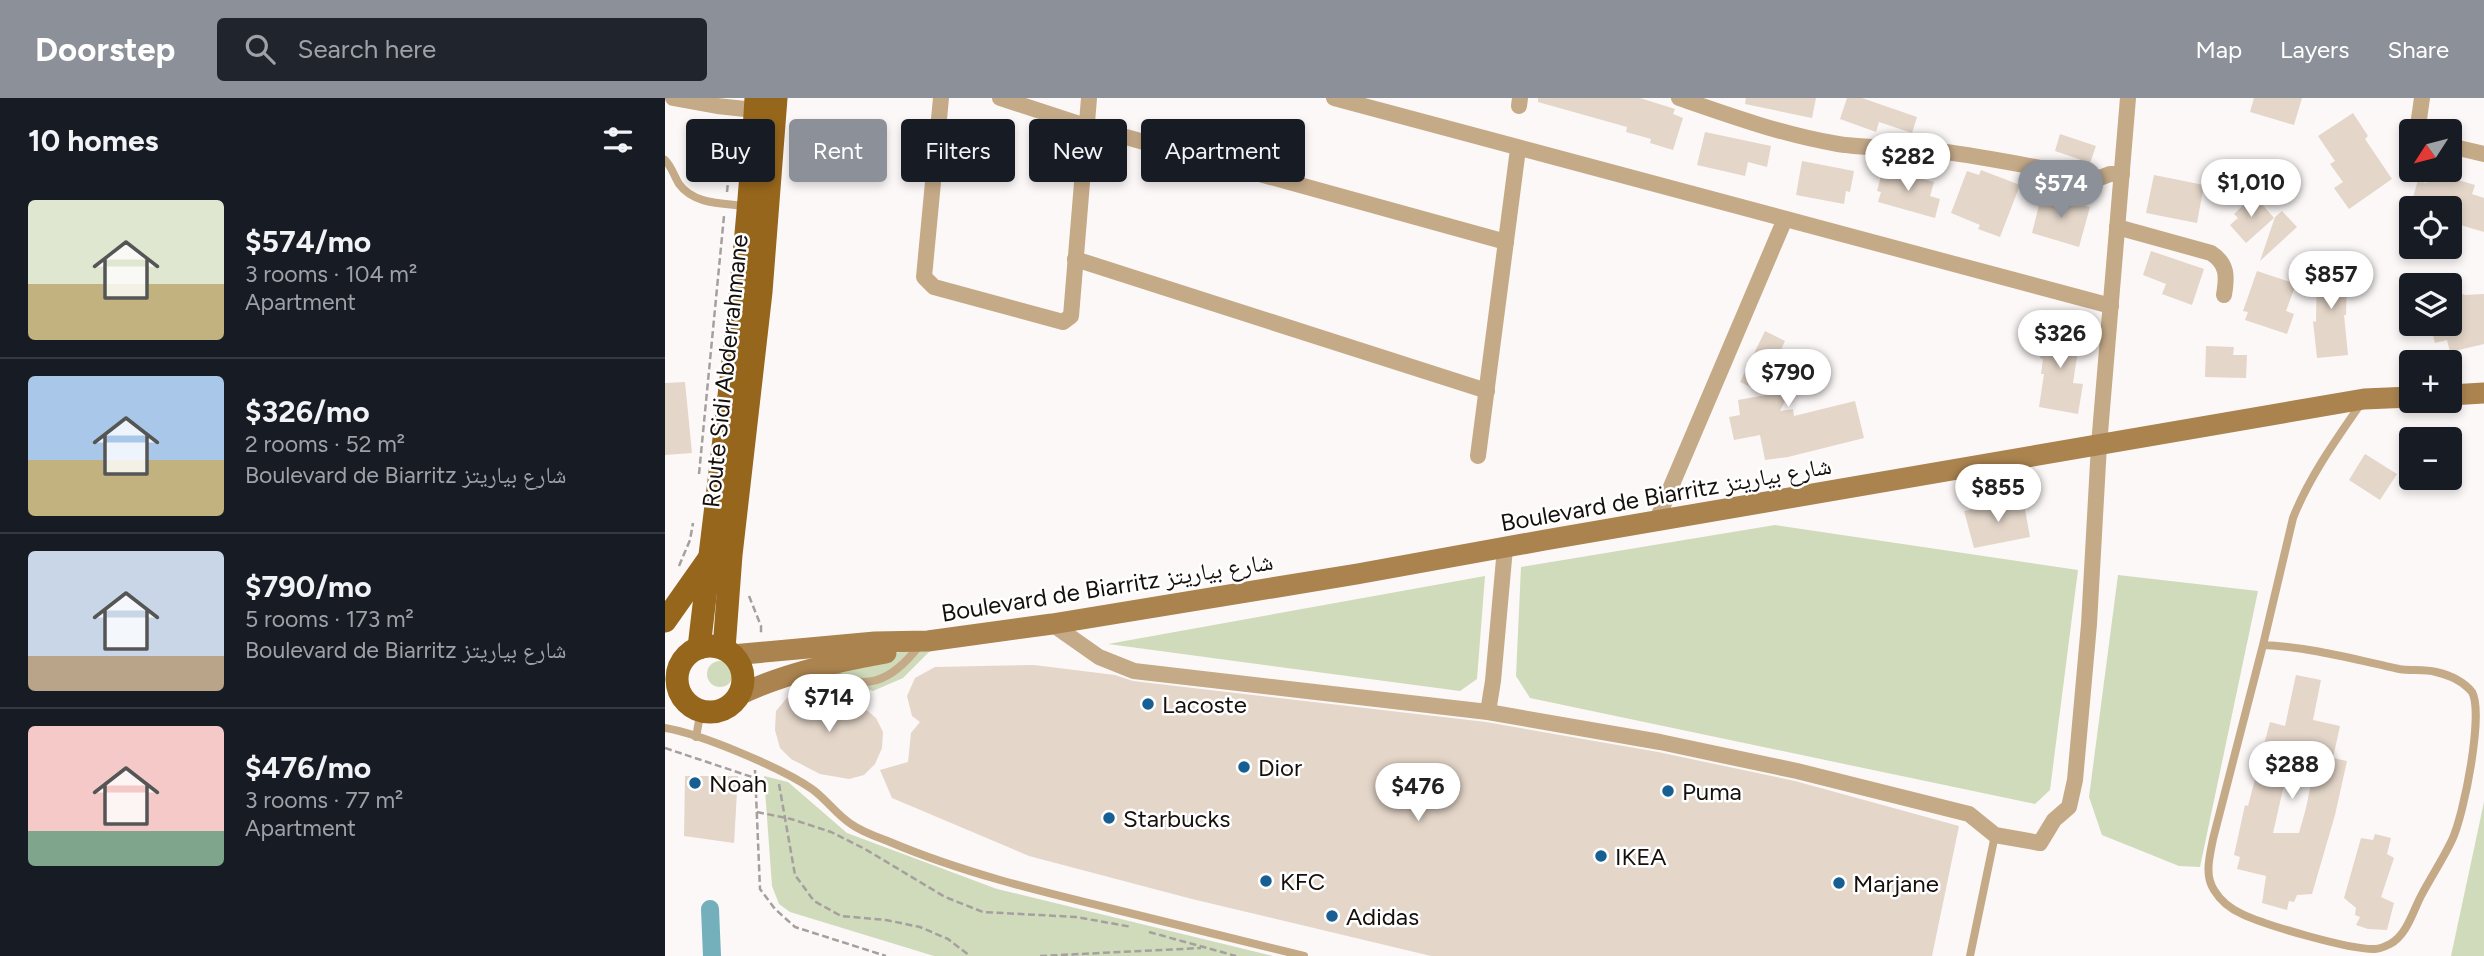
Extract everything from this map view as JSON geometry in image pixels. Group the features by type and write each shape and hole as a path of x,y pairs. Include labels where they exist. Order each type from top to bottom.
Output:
{"main road":[{"name":"Route Sidi Abderrahmane","path":"728,652 731,555 761,292 776,98"},
{"name":"Route Sidi Abderrahmane","path":"699,648 730,401 749,206 749,106"},
{"path":"665,621 712,554"},
{"path":"711,646 728,652 742,671 743,684 739,695 724,708 714,711 684,703 673,667 699,648 711,646"}],"street":[{"path":"673,98 749,106"},
{"path":"941,98 923,270 928,282 934,287 1063,322 1071,316 1081,182"},
{"path":"1000,98 1064,119"},
{"path":"1087,119 1089,98"},
{"path":"1334,98 2111,306"},
{"path":"1679,98 1747,121 1837,144 1980,157 2097,179 2120,194"},
{"path":"1052,624 1099,657 1134,671 1488,712 1648,740 1797,771 1969,814 1995,835 2040,843 2054,820 2069,807 2072,794 2089,624 2099,445 2128,98"},
{"path":"2419,119 2422,98"},
{"path":"1127,137 1506,242"},
{"path":"1478,456 1518,149"},
{"path":"2462,149 2484,154"},
{"path":"2097,179 2110,174 2122,174"},
{"path":"1656,522 1785,219"},
{"path":"2117,227 2211,253 2219,258 2226,271 2224,295"},
{"path":"1075,259 1486,391"},
{"path":"2462,394 2484,393"},
{"name":"Boulevard de Biarritz شارع بياريتز","path":"739,695 763,683 818,667 924,643 1505,548 2364,399 2399,398"},
{"path":"1488,712 1505,548"},
{"name":"Boulevard de Biarritz شارع بياريتز","path":"728,652 875,642 924,643"}],"lane":[{"path":"665,160 680,185 689,193 702,200 749,206"},
{"path":"2263,645 2296,647 2403,670 2434,671 2457,679 2475,694 2480,715 2472,779 2464,806 2442,861 2403,933 2392,943 2375,949 2338,943 2259,920 2231,908 2213,890 2208,868 2293,518 2298,504 2337,438 2364,399"},
{"path":"684,703 696,737"},
{"path":"665,728 754,760 813,790 852,825 935,859 995,879 1304,956"},
{"path":"1971,956 1995,835"}],"path":[{"path":"698,478 725,203 749,106"},
{"path":"677,570 690,540 694,518"},
{"path":"665,748 755,778"},
{"path":"754,760 760,890 775,909 795,927 886,956"},
{"path":"779,784 795,875 814,901 841,916 920,927 948,939 970,956"},
{"path":"757,812 831,832 866,849 945,898 983,912 1076,917 1137,928"},
{"path":"1148,932 1236,956"},
{"path":"1040,956 1205,947"}],"green space":[{"path":"1775,525 2078,570 2050,790 2035,804 1530,698 1516,676 1521,567"},
{"path":"2118,575 2258,591 2200,867 2179,866 2102,835 2089,797"},
{"path":"1485,576 1477,679 1460,691 1108,644"},
{"path":"940,641 903,678 873,691 834,674 824,673"},
{"path":"720,661 729,665 733,674 729,683 720,687 711,683 707,674 711,665"},
{"path":"764,776 788,782 847,833 997,889 1273,956 934,956 790,912 779,904 772,886"},
{"path":"2484,802 2484,956 2451,956"}],"building":[{"path":"1538,98 1640,98 1675,109 1673,114 1683,118 1673,150 1650,143 1651,139 1626,132 1627,127 1538,102"},
{"path":"1746,98 1816,98 1812,118 1745,104"},
{"path":"1847,98 1862,98 1917,117 1912,133 1879,122 1876,132 1840,119"},
{"path":"2254,98 2302,98 2294,125 2250,112"},
{"path":"2353,113 2368,136 2365,139 2392,179 2349,209 2334,188 2343,182 2330,164 2335,161 2318,136"},
{"path":"1705,132 1771,146 1767,167 1748,162 1745,176 1697,165"},
{"path":"2060,134 2096,146 2090,163 2055,151"},
{"path":"1802,161 1854,171 1850,192 1846,191 1844,204 1796,195"},
{"path":"1883,168 1934,182 1930,196 1940,199 1935,218 1878,202 1881,192 1877,191"},
{"path":"1981,170 2020,185 2000,237 1978,229 1980,225 1951,213 1967,171 1979,175"},
{"path":"2154,175 2204,185 2197,223 2146,213"},
{"path":"2462,181 2475,185 2472,194 2484,198 2484,232 2462,226 2462,196 2413,196 2417,182"},
{"path":"2042,193 2090,207 2079,247 2032,233"},
{"path":"2254,195 2274,218 2246,243 2230,225 2238,218 2234,214"},
{"path":"2282,211 2297,227 2260,261 2275,217"},
{"path":"2151,251 2204,269 2192,305 2162,294 2166,284 2143,275"},
{"path":"2317,265 2347,266 2344,315 2348,355 2317,358 2313,321 2316,322"},
{"path":"2257,271 2296,284 2286,311 2294,314 2287,334 2245,320 2248,312 2243,311"},
{"path":"2462,294 2484,294 2484,344 2450,350 2447,340 2435,343 2433,336 2462,336"},
{"path":"2045,325 2081,331 2073,383 2083,384 2078,414 2039,407 2044,374 2041,374 2043,359 2040,358"},
{"path":"1765,331 1785,341 1780,352 1803,364 1780,411 1793,409 1794,416 1855,401 1864,438 1765,460 1760,435 1734,440 1729,417 1740,415 1738,400 1766,395 1740,382"},
{"path":"2206,346 2234,347 2233,355 2247,355 2246,378 2205,377"},
{"path":"685,382 692,453 665,455 665,383"},
{"path":"2365,454 2397,474 2380,500 2349,480"},
{"path":"2023,499 2030,537 1974,548 1964,511"},
{"path":"1034,665 1115,675 1133,681 1486,722 1658,752 1795,781 1959,826 1932,956 1431,956 1192,899 1029,856 892,798 880,770 908,762 911,733 920,722 912,716 907,696 915,678 935,667"},
{"path":"2296,675 2321,680 2313,720 2340,726 2333,758 2347,761 2335,815 2312,894 2297,895 2294,902 2289,901 2287,910 2262,903 2266,876 2237,869 2240,857 2234,855 2245,805 2248,806 2270,722 2285,726","holes":["2289,763 2314,769 2299,833 2273,833"]},
{"path":"817,689 852,698 876,718 883,732 882,748 875,764 864,775 849,779 820,774 791,759 780,748 775,730 776,711 797,691"},
{"path":"685,776 738,776 734,843 684,836"},
{"path":"2375,834 2391,838 2387,854 2394,858 2381,897 2394,903 2387,930 2356,925 2360,917 2355,915 2356,908 2344,898 2361,838 2373,840"}],"waterway":[{"path":"710,909 712,956"}],"place":[{"name":"Lacoste","path":"1148,704"},
{"name":"Dior","path":"1244,767"},
{"name":"Noah","path":"695,783"},
{"name":"Puma","path":"1668,791"},
{"name":"Starbucks","path":"1109,818"},
{"name":"IKEA","path":"1601,856"},
{"name":"KFC","path":"1266,881"},
{"name":"Marjane","path":"1839,883"},
{"name":"Adidas","path":"1332,916"}]}
